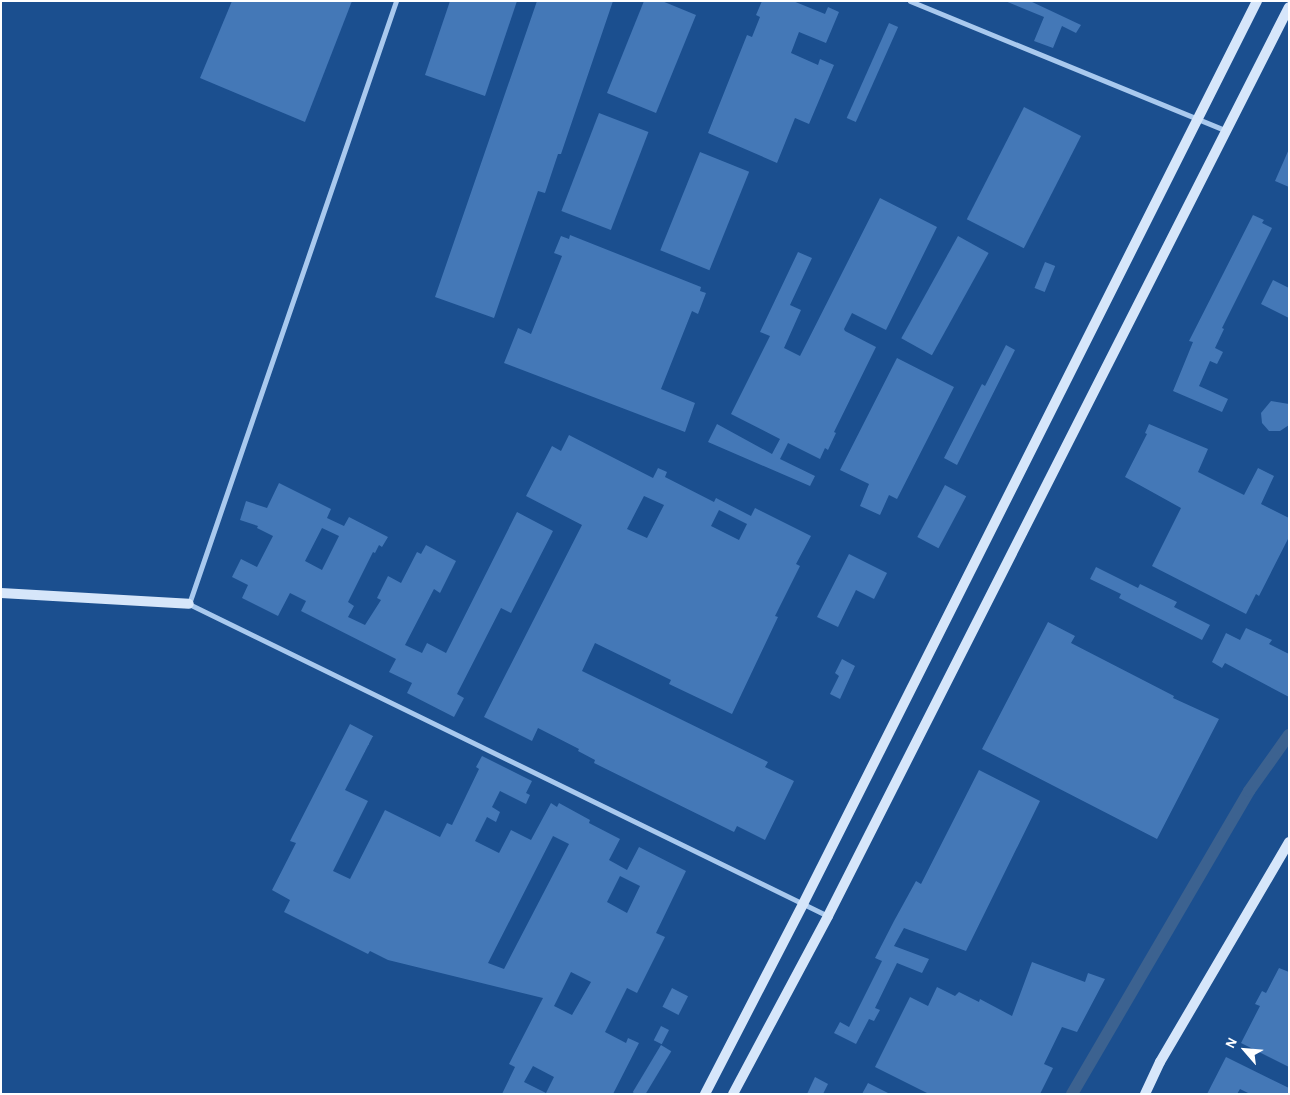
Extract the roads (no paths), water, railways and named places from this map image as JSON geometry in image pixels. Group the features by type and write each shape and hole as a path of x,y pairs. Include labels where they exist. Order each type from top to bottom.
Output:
{"street":[{"path":"189,604 396,1"},
{"path":"910,1 1228,131"},
{"path":"705,1094 803,904 1257,1"},
{"path":"733,1094 828,916 1228,131 1289,7"},
{"path":"1,593 189,604 828,916"},
{"path":"1145,1094 1160,1062 1289,842"}],"waterway":[{"path":"1072,1094 1249,791 1289,735"}]}
